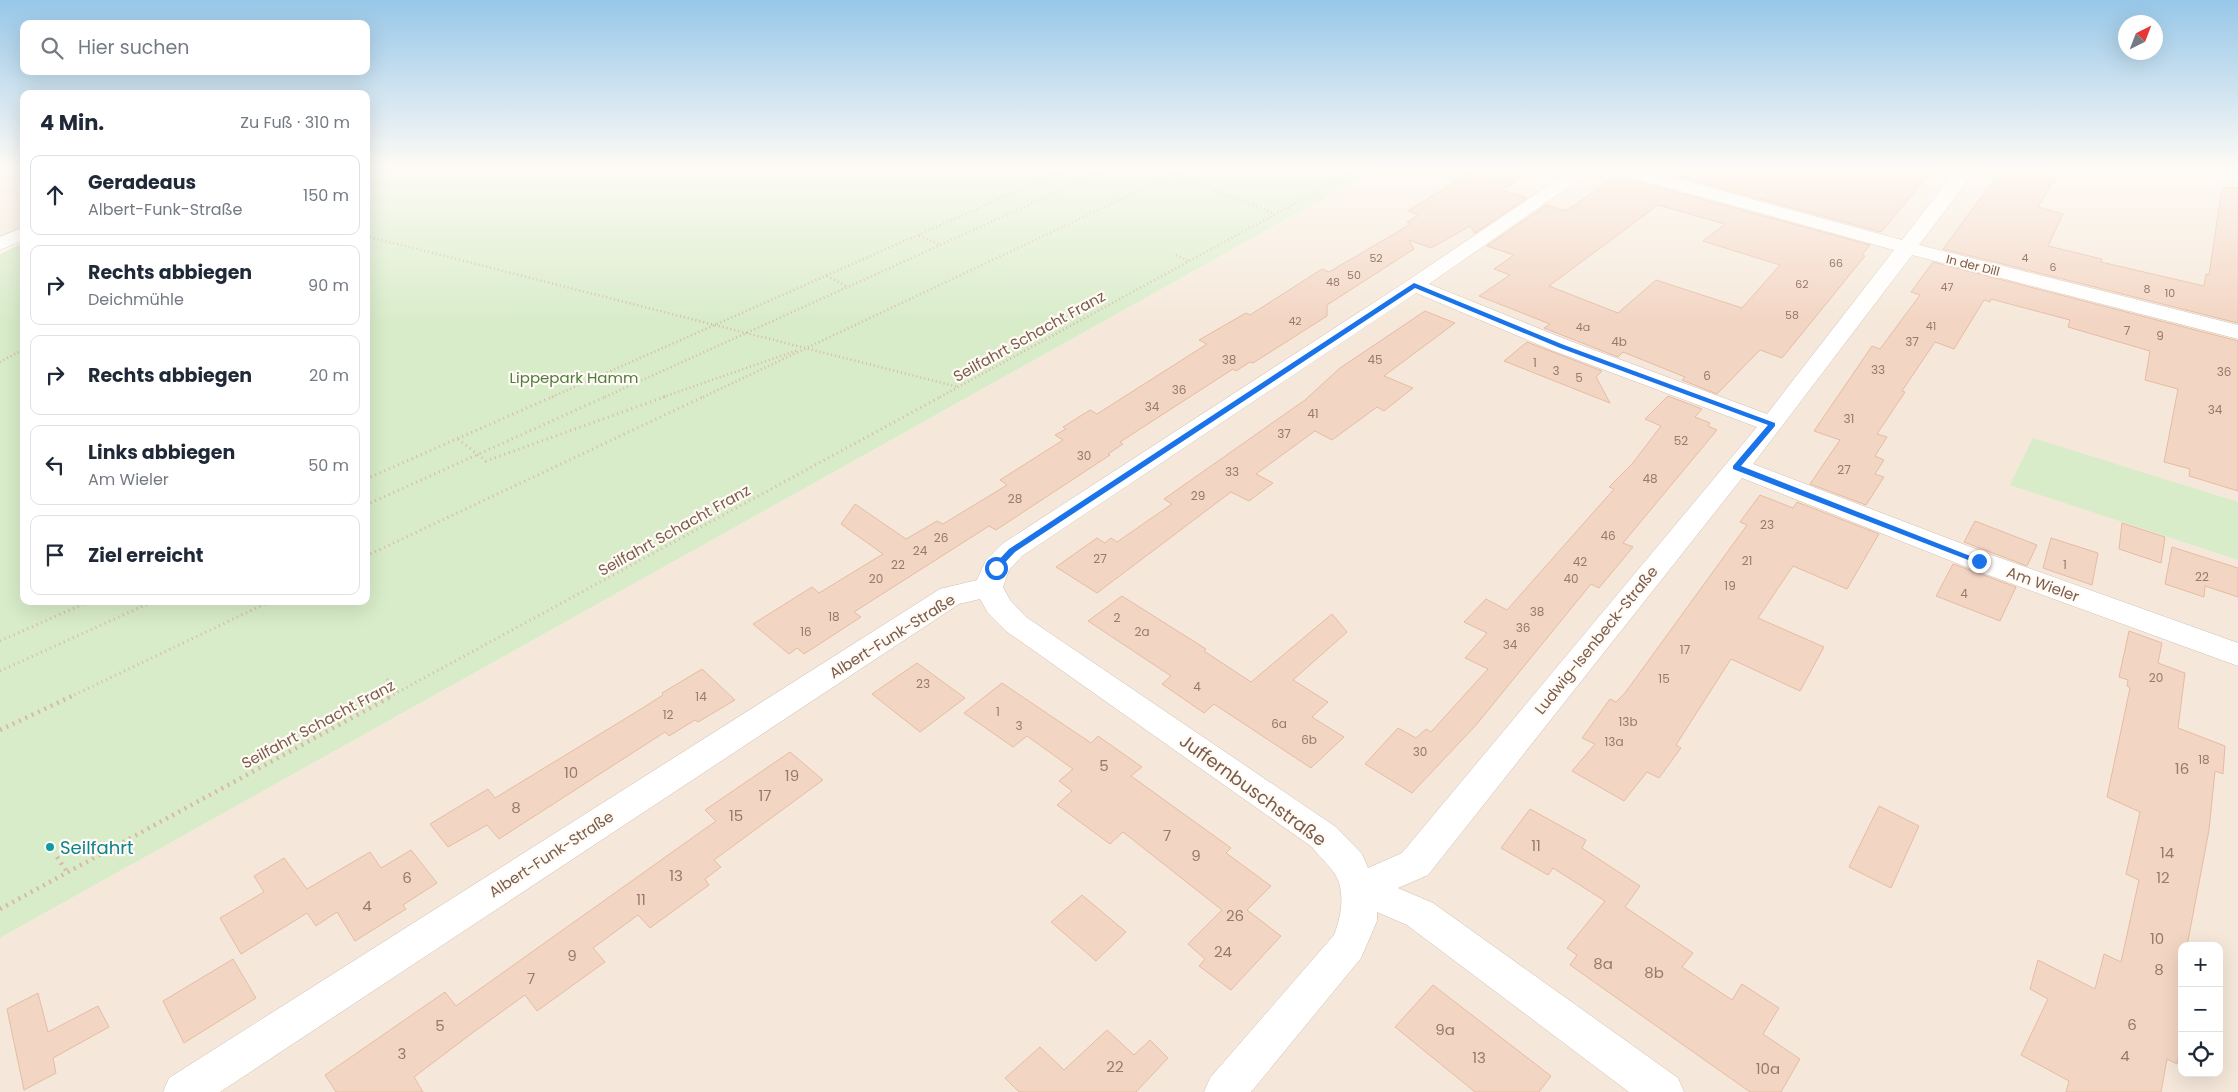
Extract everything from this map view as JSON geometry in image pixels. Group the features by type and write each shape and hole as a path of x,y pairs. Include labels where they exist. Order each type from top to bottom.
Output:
{"street":[{"path":"989,587 996,568 1012,550 1510,220"},
{"name":"In der Dill","path":"1808,220 2238,332"},
{"name":"Ludwig-Isenbeck-Straße","path":"1359,888 1415,864 1772,424 1927,220"},
{"path":"0,244 20,235"},
{"path":"1414,285 1562,346 1772,424"},
{"name":"Am Wieler","path":"1736,467 1979,561 2238,655"},
{"name":"Juffernbuschstraße","path":"989,587 998,606 1016,624 1324,838 1349,865 1359,888"},
{"name":"Albert-Funk-Straße","path":"184,1092 950,596 989,587"},
{"path":"1225,1092 1348,946 1358,921 1359,888 1420,914 1664,1092"}],"path":[{"path":"370,477 952,220"},
{"path":"370,503 997,220"},
{"path":"370,554 1078,220"},
{"name":"Seilfahrt Schacht Franz","path":"0,909 959,388 1263,220"},
{"path":"918,235 941,246"},
{"path":"370,237 959,388"},
{"path":"1176,255 1189,261"},
{"path":"827,276 849,287"},
{"path":"458,439 486,462 779,355 806,348"},
{"path":"0,362 20,351"},
{"path":"0,641 81,605"},
{"path":"0,671 145,605"},
{"path":"0,730 263,605"},
{"path":"388,680 400,693"},
{"path":"57,857 67,872"}],"shaded area":[{"path":"0,220 20,220 20,228 0,237"},
{"path":"1285,220 2238,220 2238,1092 0,1092 0,938"}],"green space":[{"name":"Lippepark Hamm","path":"370,220 1285,220 0,938 0,254 20,244 20,605 370,605"},
{"path":"2033,438 2238,502 2238,560 2010,485"}],"building":[{"path":"1410,220 1494,220 1475,233 1470,226 1431,248 1409,240 1414,249 1327,305 1327,316 1253,363 1250,362 1236,371 1233,369 1120,442 1123,444 1108,454 1110,455 996,530 989,526 854,612 861,617 804,654 797,648 789,654 753,624 812,587 819,593 883,554 841,524 855,504 906,539 937,521 943,524 1007,485 1000,480 1063,440 1055,435 1066,429 1063,427 1090,410 1097,414 1207,344 1199,340 1246,313 1250,315 1322,269 1329,272 1411,224 1407,222"},
{"path":"1524,220 1638,220 1549,286 1618,313 1656,280 1742,308 1780,265 1703,241 1725,224 1711,220 1778,220 1870,245 1862,255 1865,256 1782,358 1760,350 1717,394 1682,380 1685,377 1623,352 1618,357 1544,328 1550,324 1479,296 1510,275 1494,269 1514,255 1487,246"},
{"path":"1837,220 1891,220 1881,232"},
{"path":"1964,220 2060,220 2048,246 2102,259 2101,262 2204,286 2206,274 2209,275 2217,220 2238,220 2238,323 1943,249"},
{"path":"1933,262 2238,341 2238,491 2189,476 2190,469 2164,462 2178,389 2145,380 2150,351 2068,327 2070,320 1991,299 1990,302 1984,300 1954,349 1935,342 1902,391 1905,392 1877,434 1887,437 1875,456 1884,460 1875,474 1884,477 1866,505 1810,484 1840,440 1814,431 1872,346 1880,349 1920,295 1911,292"},
{"path":"1425,311 1455,323 1384,376 1413,388 1384,411 1377,407 1332,440 1315,431 1256,474 1273,483 1249,501 1231,492 1097,593 1056,567 1097,538 1105,543 1111,538 1117,542 1172,504 1164,499 1305,400 1340,368"},
{"path":"1527,342 1602,371 1596,377 1610,403 1504,361"},
{"path":"1668,396 1702,409 1695,417 1710,423 1708,426 1717,430 1623,543 1633,547 1599,588 1591,584 1476,725 1412,793 1365,764 1398,728 1416,738 1426,729 1431,732 1488,669 1465,658 1487,633 1464,622 1486,599 1507,610 1614,489 1609,487 1632,464 1661,426 1645,419"},
{"path":"1760,495 1793,508 1797,502 1879,534 1847,589 1793,566 1758,618 1824,647 1800,691 1731,659 1676,745 1681,748 1659,778 1647,772 1624,801 1572,771 1595,744 1582,738 1610,699 1616,702 1625,693 1747,525 1740,522"},
{"path":"1975,521 2037,545 2027,566 1964,542"},
{"path":"2122,523 2165,537 2161,563 2119,549"},
{"path":"2051,538 2098,553 2092,585 2043,568"},
{"path":"2172,547 2238,568 2238,597 2205,586 2204,597 2165,584"},
{"path":"1953,564 2016,587 2000,621 1936,596"},
{"path":"1122,596 1206,649 1204,651 1251,682 1332,614 1347,632 1293,680 1328,702 1312,717 1344,737 1311,768 1214,704 1204,713 1162,684 1171,676 1088,621"},
{"path":"2129,631 2162,643 2158,663 2185,673 2178,728 2225,746 2223,774 2215,771 2209,830 2188,942 2178,942 2177,1064 2167,1059 2161,1092 2066,1092 2069,1081 2021,1055 2048,999 2030,989 2038,960 2095,989 2104,954 2121,962 2139,880 2126,874 2140,812 2107,797 2130,688 2127,686 2128,680 2119,677"},
{"path":"917,663 965,698 920,732 872,694"},
{"path":"702,669 735,700 698,722 695,720 669,736 665,732 499,839 487,825 448,847 430,824 488,789 495,798 641,709 663,695 662,693"},
{"path":"1002,683 1091,743 1098,736 1142,767 1131,776 1231,848 1226,853 1271,886 1247,910 1281,936 1231,990 1199,966 1205,959 1188,944 1222,910 1123,832 1110,844 1057,805 1072,791 1059,781 1073,769 1027,736 1013,747 964,713"},
{"path":"790,752 823,780 714,860 721,867 705,879 709,885 650,928 638,915 593,948 605,962 537,1011 525,995 475,1031 414,1077 423,1092 336,1092 325,1075 445,992 456,1006 716,821 705,810"},
{"path":"1879,806 1919,826 1891,888 1849,867"},
{"path":"1530,809 1586,840 1582,848 1640,886 1625,907 1693,953 1682,967 1732,1000 1742,984 1779,1008 1763,1034 1800,1059 1781,1092 1750,1092 1570,965 1577,955 1567,948 1605,901 1553,868 1548,875 1501,848"},
{"path":"411,850 437,883 403,905 406,909 355,941 337,912 316,926 307,913 241,954 220,918 264,892 254,876 284,858 307,889 370,852 381,868"},
{"path":"1082,895 1126,932 1096,961 1051,922"},
{"path":"233,959 256,998 184,1043 163,1001"},
{"path":"1433,985 1551,1076 1539,1092 1475,1092 1395,1027"},
{"path":"38,993 48,1032 98,1006 109,1027 53,1058 56,1073 24,1090 7,1009"},
{"path":"1107,1030 1134,1055 1150,1040 1168,1058 1136,1092 1019,1092 1005,1078 1040,1047 1064,1070"}],"place":[{"name":"Seilfahrt","path":"50,847"}],"route":[{"path":"996,568 1012,550 1414,285 1562,346 1772,424 1736,467 1979,561"}]}
